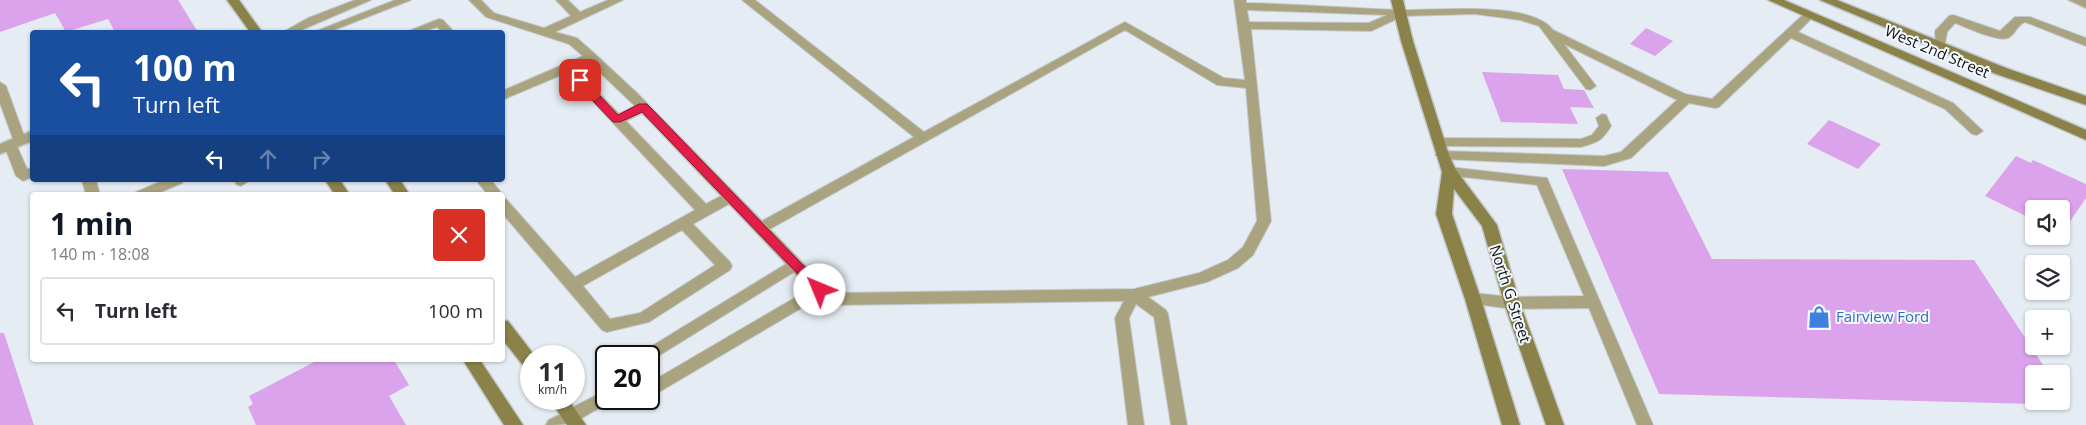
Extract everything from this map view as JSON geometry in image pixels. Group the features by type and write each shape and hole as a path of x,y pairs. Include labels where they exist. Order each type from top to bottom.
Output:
{"main road":[{"path":"233,0 255,30"},
{"name":"West 2nd Street","path":"1774,0 2086,135"},
{"name":"West 2nd Street","path":"1826,0 1940,47 2086,100"},
{"name":"North G Street","path":"1398,7 1440,149 1449,172 1489,225 1512,303 1555,425"},
{"path":"1809,15 1816,10 1822,10 1921,46 1940,47"},
{"path":"1449,172 1444,214 1473,299 1511,425"},
{"path":"505,330 520,349"},
{"path":"472,362 514,425"},
{"path":"566,410 574,420"}],"street":[{"path":"2075,0 2086,4"},
{"path":"555,425 574,420"}],"lane":[{"path":"293,30 312,20 365,0"},
{"path":"325,30 405,0"},
{"path":"475,0 490,15 542,33 573,40 643,107 820,290 835,299 1134,295 1202,278 1233,264 1248,251 1264,221 1252,84 1240,3 1366,10 1398,7 1474,5 1543,24 1590,86"},
{"path":"562,0 578,17"},
{"path":"542,33 617,0"},
{"path":"748,0 923,138"},
{"path":"1244,25 1371,27 1398,7"},
{"path":"1549,32 1682,97 1716,104 1809,15"},
{"path":"1940,47 1941,31 1953,18 1999,35 2006,34 2019,19 2026,19 2086,42"},
{"path":"418,30 440,22 447,30"},
{"path":"760,228 1125,25 1221,82 1252,84"},
{"path":"1790,33 1949,106 1978,130"},
{"path":"505,93 591,57"},
{"path":"567,67 705,212"},
{"path":"0,86 23,176 30,173"},
{"path":"1440,149 1604,161 1626,155 1684,101 1682,97"},
{"path":"617,120 643,107"},
{"path":"1440,149 1581,143 1597,138 1605,126 1602,118"},
{"path":"1449,172 1542,181 1645,425"},
{"path":"148,192 172,182"},
{"path":"485,182 493,192"},
{"path":"573,285 730,197"},
{"path":"505,206 607,326 644,318 725,266 684,223"},
{"path":"660,348 795,265"},
{"path":"660,385 820,290"},
{"path":"1134,295 1122,318 1136,425"},
{"path":"1134,295 1161,314 1179,425"},
{"path":"1473,299 1512,303 1594,302"},
{"path":"574,420 595,402"}],"building":[{"path":"0,0 178,0 197,30 114,30 108,19 72,30 65,30 55,13 0,32"},
{"path":"1646,28 1673,41 1655,56 1630,44"},
{"path":"1482,72 1558,75 1564,89 1584,90 1594,108 1570,107 1578,124 1501,122"},
{"path":"1829,120 1881,144 1858,169 1807,144"},
{"path":"2016,156 2031,163 2033,160 2086,184 2086,198 2070,221 2070,200 2025,200 2025,216 1985,196"},
{"name":"Fairview Ford","path":"1562,169 1668,172 1712,259 1974,260 2025,338 2025,355 2036,355 2043,365 2025,365 2025,404 1659,394"},
{"path":"0,333 4,333 34,425 0,425"},
{"path":"314,362 395,362 409,385 389,396 406,425 256,425 248,407 253,404 249,396"}],"place":[{"name":"Fairview Ford","path":"1819,317"}],"route":[{"path":"580,80 617,120 643,107 820,290"}]}
